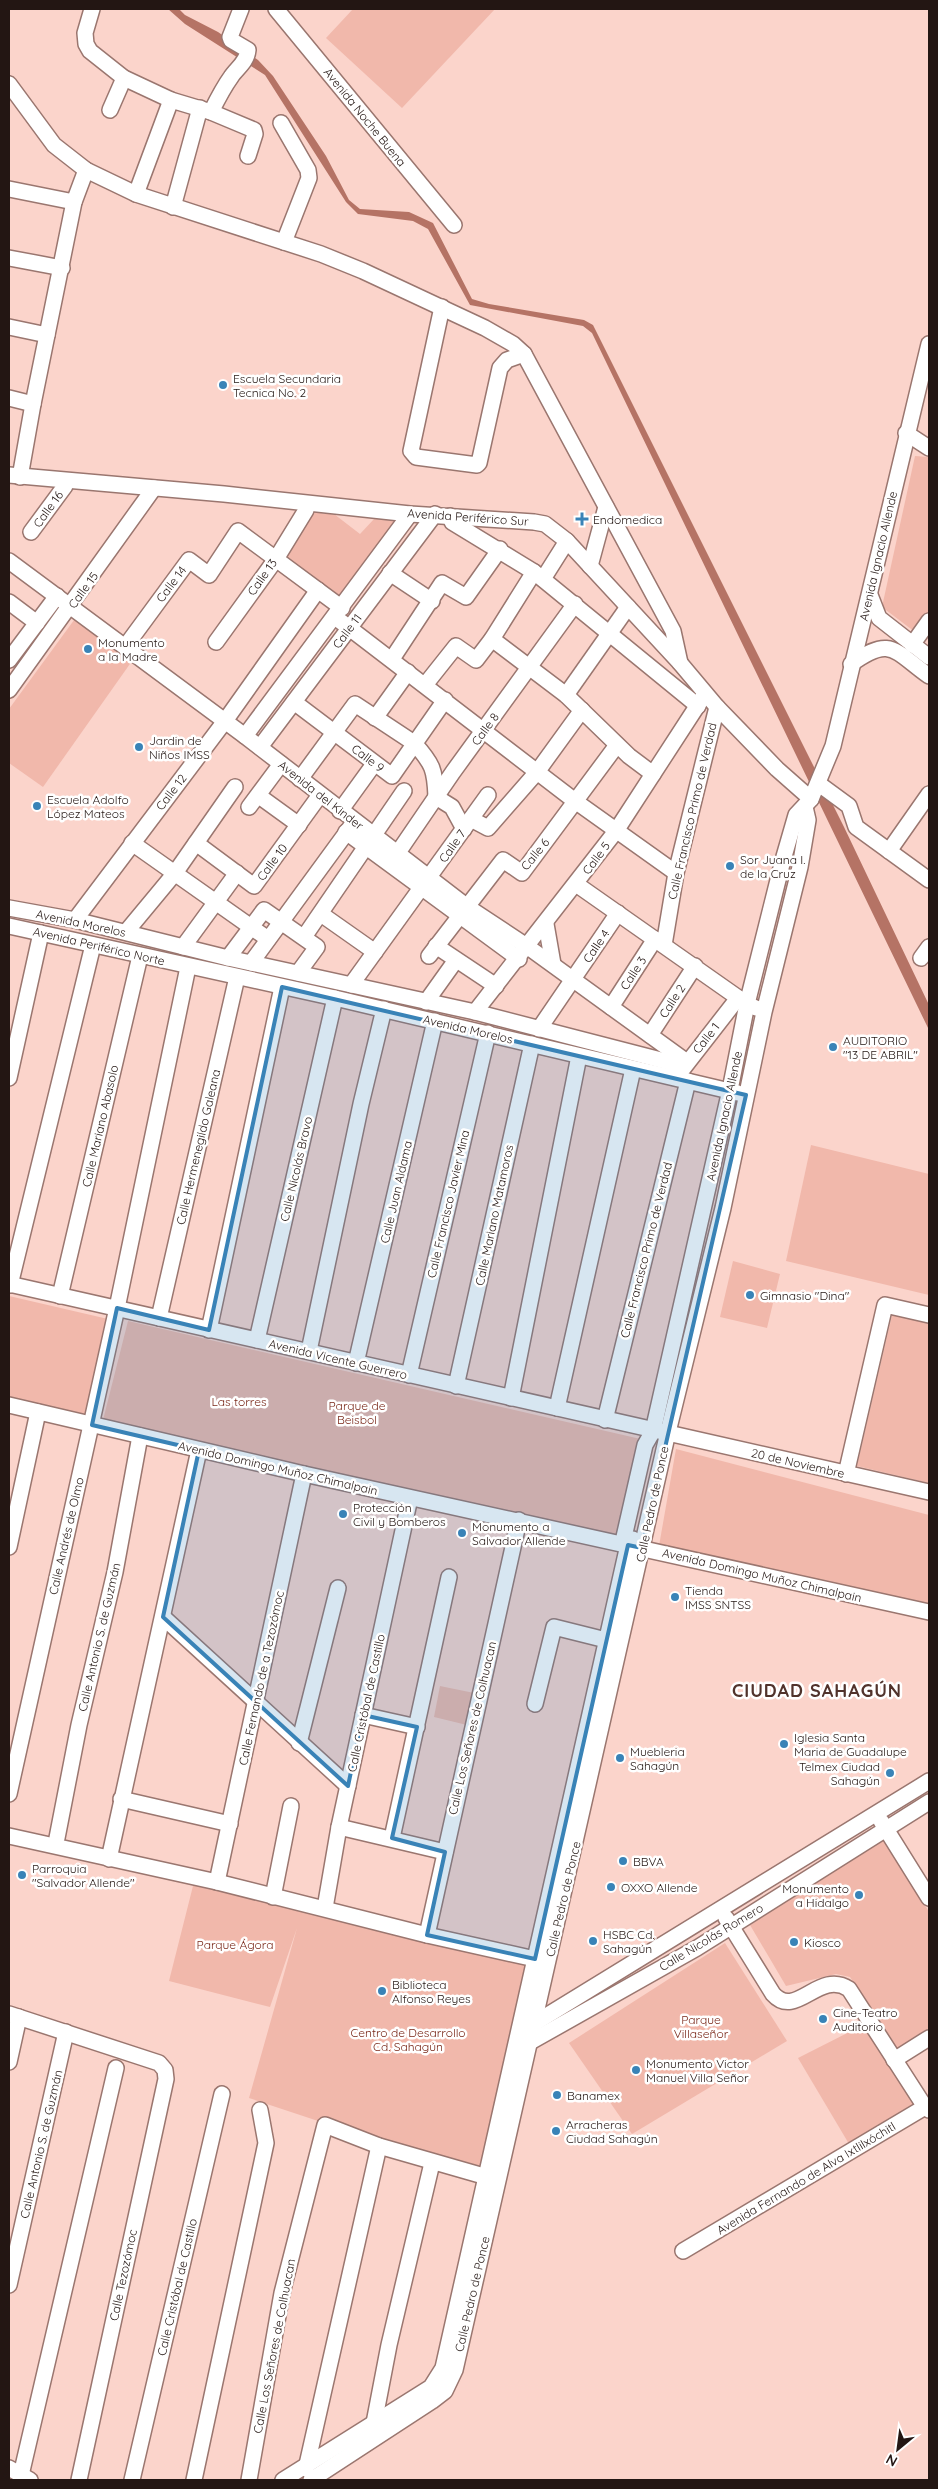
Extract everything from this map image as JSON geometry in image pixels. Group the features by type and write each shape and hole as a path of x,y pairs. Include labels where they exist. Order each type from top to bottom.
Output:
{"street":[{"path":"92,9 85,33 86,44 90,51 124,78 171,100 205,110 254,130 255,134 248,156"},
{"path":"173,207 205,110 245,59 248,50 231,40 230,37 241,9"},
{"name":"Avenida Noche Buena","path":"276,9 454,225"},
{"path":"110,110 124,78"},
{"path":"9,85 54,145 86,170 136,194 284,242 363,271 442,307 513,344 524,354 673,631 680,663"},
{"path":"136,194 171,100"},
{"path":"281,123 308,170 309,178 284,242"},
{"path":"15,476 33,404 74,202 86,170"},
{"path":"9,190 74,202"},
{"path":"9,258 62,268"},
{"path":"442,307 411,451 416,456 477,465 500,368 507,360 524,354"},
{"path":"9,327 47,335"},
{"name":"Avenida Ignacio Allende","path":"660,1431 730,1090 742,1001 796,815 808,803 833,746 851,664 870,595 906,433 929,351"},
{"path":"9,398 33,404"},
{"path":"906,433 929,448"},
{"name":"Avenida Periférico Sur","path":"15,476 410,514 435,514 545,524 567,541 680,663 702,700 717,707 808,803"},
{"name":"Calle 16","path":"31,532 64,486"},
{"name":"Calle 15","path":"9,690 154,488"},
{"path":"590,566 606,507"},
{"name":"Calle 13","path":"216,642 276,558 306,510"},
{"path":"245,736 410,514"},
{"name":"Calle 11","path":"260,747 435,514"},
{"path":"450,516 452,522 500,549 539,575 611,634 702,700"},
{"name":"Calle 14","path":"125,646 189,560 209,575 238,531 276,558"},
{"path":"425,685 456,646 476,660 539,575 567,541"},
{"path":"392,659 432,601 442,583 466,597 500,549"},
{"path":"276,558 318,590 349,628 392,659 536,772 676,873"},
{"name":"Avenida del Kinder","path":"11,567 71,606 225,720 340,811 350,827 369,841 397,854 425,883 462,911 523,953 553,964 650,1035 684,1072"},
{"path":"390,572 432,601"},
{"name":"Calle 12","path":"75,920 225,720 318,590"},
{"path":"870,595 879,618 929,657"},
{"path":"9,660 57,596"},
{"path":"9,602 37,623"},
{"name":"Calle 8","path":"397,854 575,604"},
{"path":"566,695 628,608"},
{"path":"912,645 929,620"},
{"path":"492,639 566,695 617,744 653,774"},
{"path":"851,664 868,652 882,647 891,649 929,676"},
{"path":"375,718 408,672"},
{"name":"Calle 9","path":"294,702 392,776 445,700"},
{"name":"Calle 5","path":"475,1012 546,924 616,831 702,700"},
{"path":"300,779 355,704 414,743 435,772 436,797 452,806 468,824 488,795"},
{"name":"Calle Francisco Primo de Verdad","path":"659,942 717,707"},
{"name":"Calle 7","path":"351,986 468,824 488,828 536,772 582,710"},
{"name":"Calle 6","path":"456,960 432,951 503,860 522,873 617,744"},
{"path":"281,764 254,802 299,824"},
{"path":"340,811 374,764"},
{"path":"819,784 852,809 856,826 929,880"},
{"path":"126,932 175,873 235,787"},
{"path":"304,937 404,791"},
{"path":"889,851 929,794"},
{"name":"Calle 10","path":"183,947 237,873 254,886 320,795"},
{"name":"Avenida Ignacio Allende","path":"660,1431 723,1208 764,1012 800,867 808,820 808,803"},
{"path":"251,963 350,827"},
{"path":"369,841 425,883"},
{"path":"132,843 268,939"},
{"path":"196,843 237,873"},
{"path":"576,884 695,966 742,1001 764,1012"},
{"name":"Avenida Morelos","path":"9,908 75,920 228,958 475,1012 684,1072 746,1095"},
{"path":"228,958 250,926 266,910 317,947 298,973"},
{"name":"Calle 4","path":"573,980 618,913"},
{"path":"321,914 375,952"},
{"path":"546,924 553,964"},
{"name":"Avenida Periférico Norte","path":"9,926 188,967"},
{"path":"9,1078 41,933"},
{"name":"Calle 3","path":"611,1007 659,942"},
{"path":"9,1284 93,945"},
{"name":"Calle Mariano Abasolo","path":"60,1296 140,956"},
{"path":"426,1002 456,960 496,986"},
{"name":"Calle 2","path":"650,1035 695,966"},
{"path":"118,1308 188,967"},
{"name":"Avenida Morelos","path":"188,967 384,1009 633,1068 684,1072"},
{"name":"Calle Hermenegildo Galeana","path":"159,1318 237,977"},
{"path":"539,1029 573,980"},
{"path":"209,1330 282,987"},
{"name":"Calle Nicolás Bravo","path":"257,1340 335,998"},
{"name":"Calle 1","path":"684,1072 742,1001"},
{"path":"309,1351 361,1104 384,1009"},
{"name":"Calle Juan Aldama","path":"356,1363 435,1021"},
{"name":"Calle Francisco Javier Mina","path":"409,1375 488,1033"},
{"name":"Calle Mariano Matamoros","path":"456,1386 532,1044"},
{"path":"511,1398 579,1056"},
{"path":"557,1408 633,1068"},
{"name":"Calle Francisco Primo de Verdad","path":"605,1420 684,1072"},
{"name":"Avenida Vicente Guerrero","path":"9,1284 660,1431"},
{"path":"846,1474 885,1305 929,1315"},
{"name":"Calle Andrés de Olmo","path":"9,1794 12,1764 118,1308"},
{"name":"Avenida Domingo Muñoz Chimalpain","path":"9,1405 410,1498 518,1520 929,1612"},
{"path":"9,1547 38,1412"},
{"name":"20 de Noviembre","path":"660,1431 929,1492"},
{"name":"Calle Pedro de Ponce","path":"635,1547 624,1537 645,1444 660,1431"},
{"name":"Calle Antonio S. de Guzmán","path":"57,1838 79,1724 115,1572 140,1436"},
{"path":"110,1856 199,1450"},
{"name":"Calle Fernando de a Tezozómoc","path":"217,1882 304,1474"},
{"name":"Calle Cristóbal de Castillo","path":"325,1908 339,1827 410,1498"},
{"name":"Calle Los Señores de Colhuacan","path":"427,1935 518,1520"},
{"name":"Calle Pedro de Ponce","path":"449,2367 487,2177 606,1640 635,1547"},
{"name":"Calle Pedro de Ponce","path":"449,2367 535,2023 635,1547"},
{"path":"392,1838 449,1577"},
{"path":"299,1743 338,1588"},
{"path":"163,1617 348,1786"},
{"path":"535,1704 554,1627 606,1640"},
{"path":"363,1715 417,1727"},
{"name":"Calle Nicolás Romero","path":"519,2031 929,1781"},
{"path":"121,1799 230,1824"},
{"name":"Calle Nicolás Romero","path":"515,2051 697,1948 929,1802"},
{"path":"273,1897 291,1806"},
{"path":"876,1813 929,1898"},
{"path":"339,1827 445,1852"},
{"path":"9,1836 110,1856 273,1897 325,1908 427,1935 535,1959"},
{"path":"777,1875 786,1892"},
{"path":"720,1910 776,1998 792,2003 831,1983 844,1985 853,1992 894,2060 927,2109"},
{"path":"9,2062 14,2016 66,2032"},
{"name":"Calle Antonio S. de Guzmán","path":"9,2286 66,2032"},
{"name":"Calle Tezozómoc","path":"66,2032 159,2062 165,2070 166,2079 79,2480"},
{"path":"894,2060 929,2038"},
{"path":"20,2474 116,2068"},
{"name":"Calle Cristóbal de Castillo","path":"132,2480 222,2094"},
{"name":"Avenida Fernando de Alva Ixtlilxóchitl","path":"683,2251 927,2109"},
{"path":"194,2480 266,2143 260,2110"},
{"name":"Calle Los Señores de Colhuacan","path":"249,2480 282,2293 325,2125 379,2146"},
{"path":"304,2480 379,2146 432,2163 487,2177"},
{"path":"374,2423 389,2345 432,2163"},
{"path":"283,2480 431,2387 449,2367"},
{"path":"311,2480 432,2401 449,2385 449,2367"}],"highlighted area":[{"path":"282,987 746,1095 642,1548 628,1545 535,1959 427,1935 445,1852 392,1838 417,1727 363,1715 348,1786 163,1617 199,1450 92,1425 117,1308 209,1330"}],"green space":[{"path":"353,9 495,9 402,108 326,38"},
{"path":"915,456 929,457 929,610 915,632 882,607"},
{"path":"307,512 334,514 360,534 375,518 397,521 337,599 281,557"},
{"path":"77,616 132,661 43,787 9,763 9,709"},
{"path":"811,1145 929,1174 929,1295 786,1261"},
{"name":"Gimnasio \"Dina\"","path":"733,1261 780,1274 767,1328 720,1317"},
{"path":"9,1296 108,1319 83,1422 9,1404"},
{"path":"893,1311 929,1320 929,1483 857,1466"},
{"name":"Las torres","path":"128,1321 645,1440 621,1542 102,1424"},
{"path":"676,1449 929,1515 929,1605 659,1546"},
{"path":"440,1686 479,1694 471,1726 434,1717"},
{"path":"884,1838 929,1912 929,2028 897,2049 850,1977 836,1974 786,1986 750,1925"},
{"name":"Centro de Desarrollo Cd. Sahagún","path":"194,1882 535,1962 487,2177 249,2098 297,1928 270,2007 169,1981"},
{"name":"Parque Villaseñor","path":"725,1943 787,2041 632,2134 569,2043"},
{"path":"871,2021 925,2107 852,2149 798,2058"}],"shaded area":[{"path":"168,9 179,9 185,15 218,32 258,60 273,76 326,156 349,200 360,209 409,212 433,223 472,299 489,304 584,320 593,325 844,827 929,1005 929,1030 592,333 583,326 470,305 428,229 413,221 358,214 346,202 265,75 185,24"}],"place":[{"name":"Escuela Secundaria Tecnica No. 2","path":"223,385"},
{"name":"Endomedica","path":"582,519"},
{"name":"Monumento a la Madre","path":"88,649"},
{"name":"Jardin de Niños IMSS","path":"139,747"},
{"name":"Escuela Adolfo López Mateos","path":"37,806"},
{"name":"Sor Juana I. de la Cruz","path":"730,866"},
{"name":"AUDITORIO \"13 DE ABRIL\"","path":"833,1047"},
{"name":"Gimnasio \"Dina\"","path":"750,1295"},
{"name":"Protección Civil y Bomberos","path":"343,1514"},
{"name":"Monumento a Salvador Allende","path":"462,1533"},
{"name":"Tienda IMSS SNTSS","path":"675,1597"},
{"name":"Iglesia Santa Maria de Guadalupe","path":"784,1744"},
{"name":"Muebleria Sahagún","path":"620,1758"},
{"name":"Telmex Ciudad Sahagún","path":"890,1773"},
{"name":"BBVA","path":"623,1861"},
{"name":"Parroquia \"Salvador Allende\"","path":"22,1875"},
{"name":"OXXO Allende","path":"611,1887"},
{"name":"Monumento a Hidalgo","path":"859,1895"},
{"name":"HSBC Cd. Sahagún","path":"593,1941"},
{"name":"Kiosco","path":"794,1942"},
{"name":"Biblioteca Alfonso Reyes","path":"382,1991"},
{"name":"Cine-Teatro Auditorio","path":"823,2019"},
{"name":"Monumento Victor Manuel Villa Señor","path":"636,2070"},
{"name":"Banamex","path":"557,2095"},
{"name":"Arracheras Ciudad Sahagún","path":"556,2131"}],"district":[{"name":"CIUDAD SAHAGÚN","path":"817,1690"}],"park label":[{"name":"Parque de Beisbol","path":"357,1412"},
{"name":"Parque Ágora","path":"235,1944"}]}
